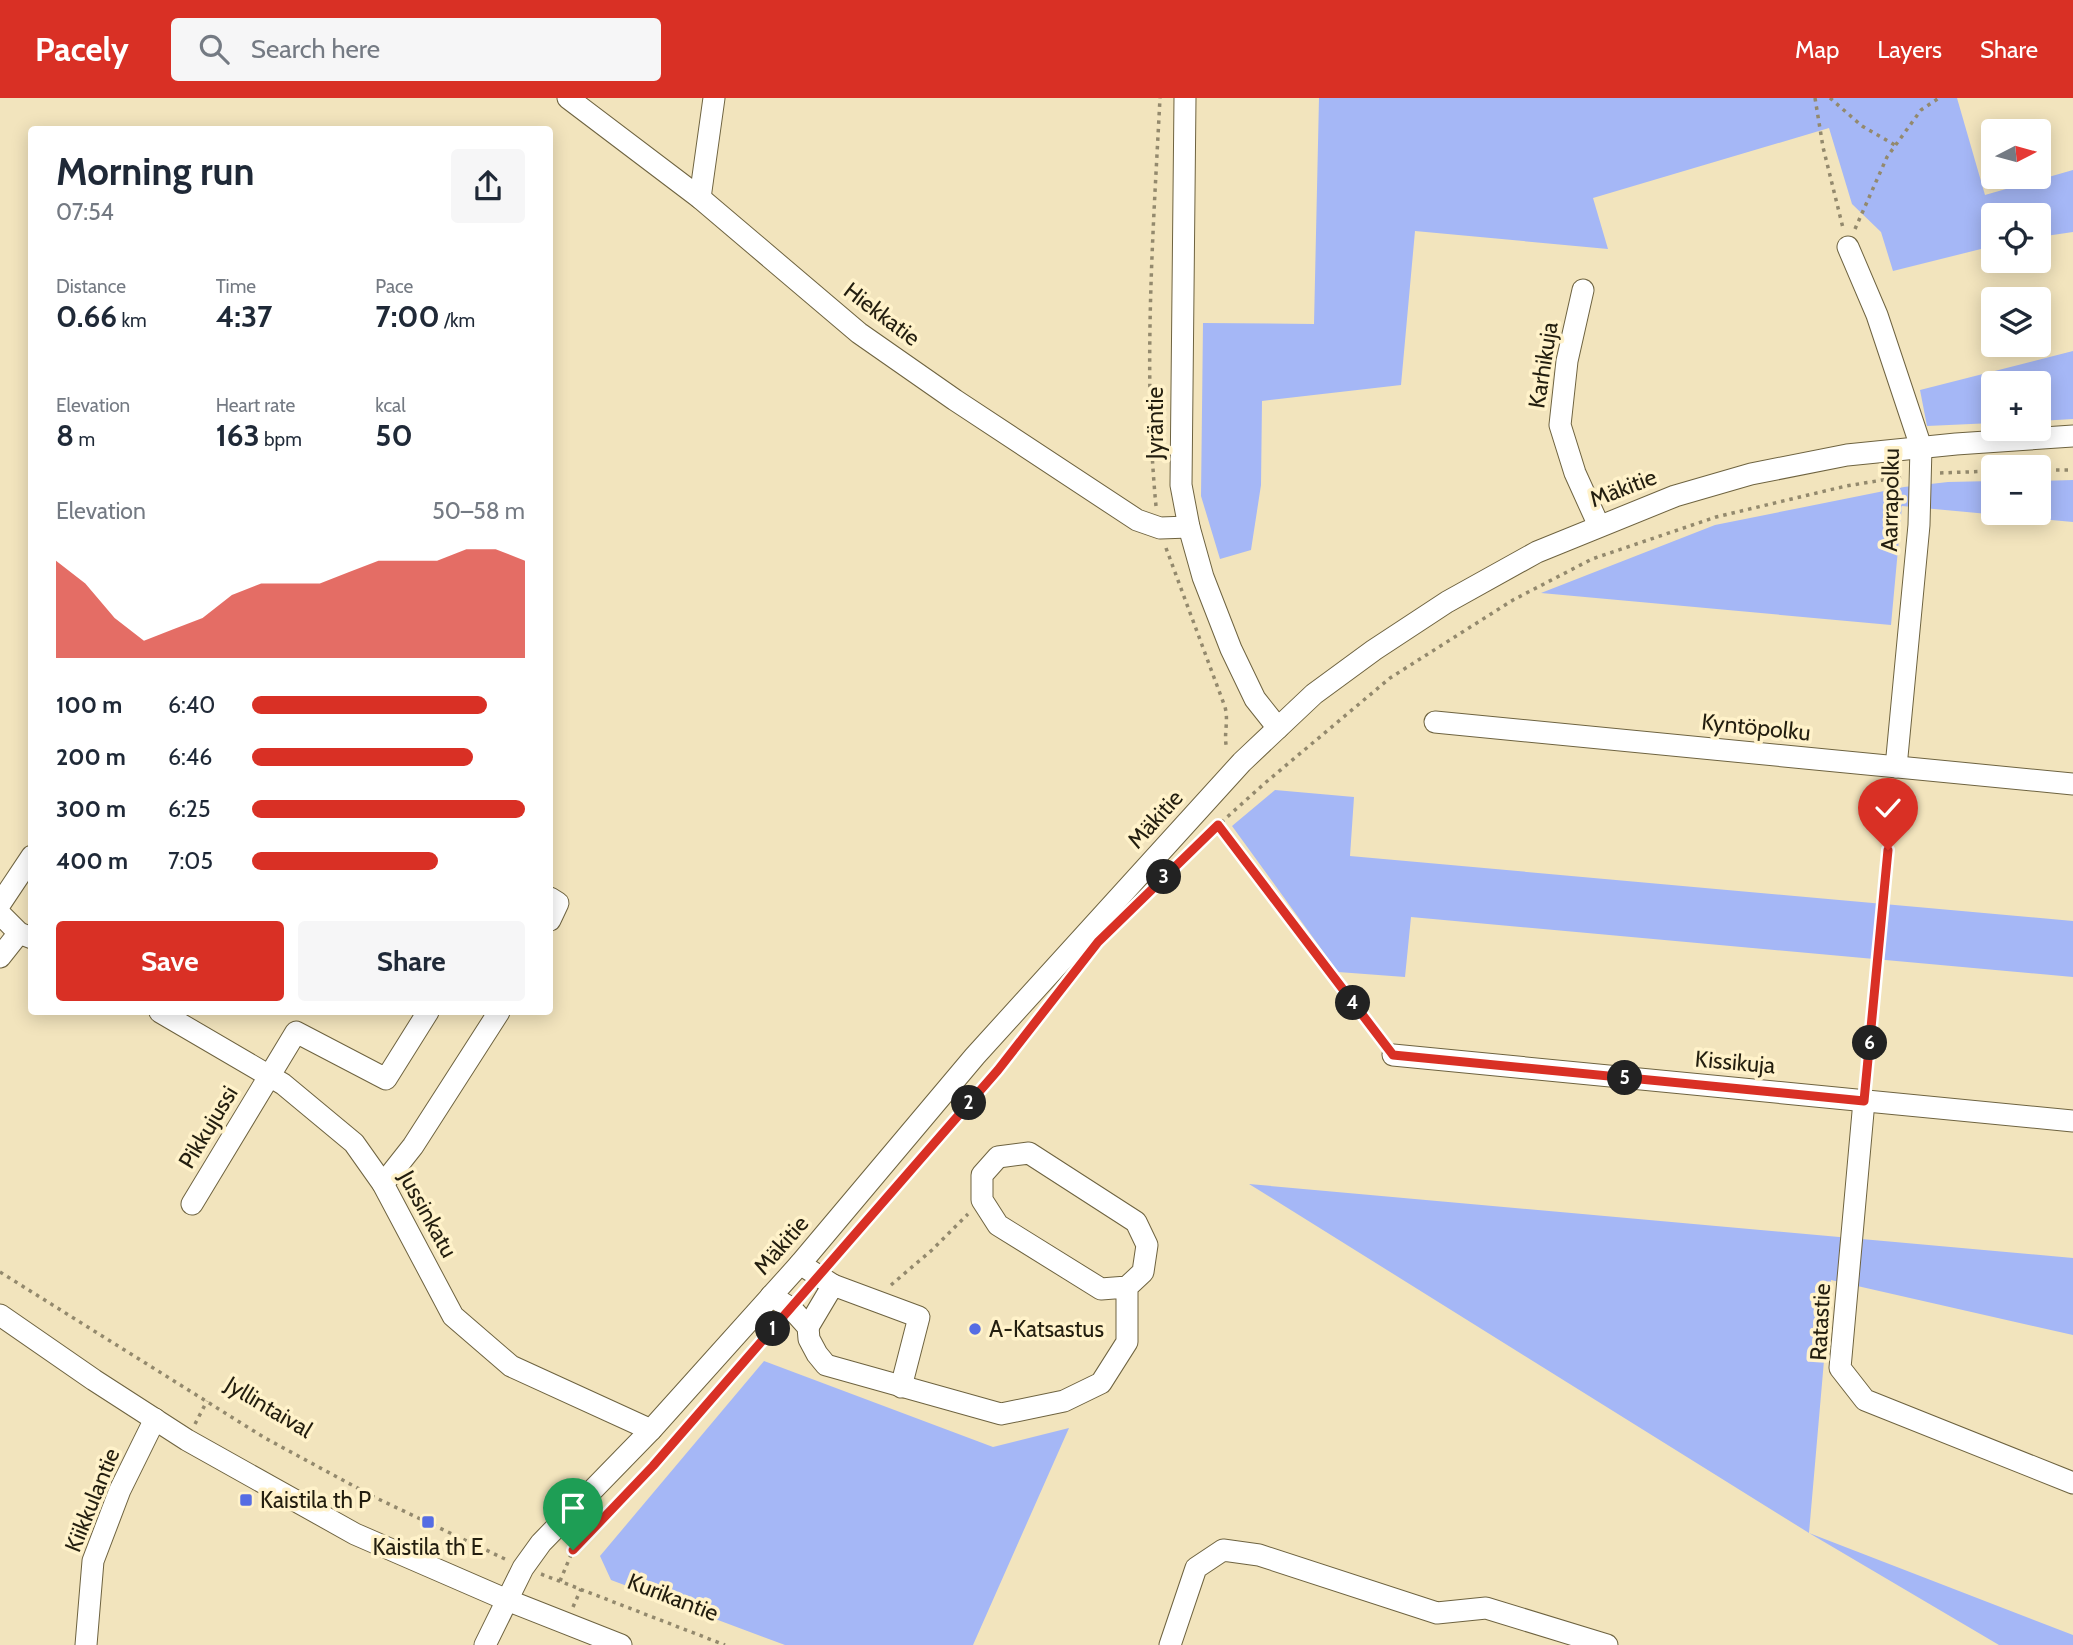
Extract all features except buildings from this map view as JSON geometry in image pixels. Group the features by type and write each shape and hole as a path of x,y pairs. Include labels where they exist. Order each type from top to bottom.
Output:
{"street":[{"name":"Hiekkatie","path":"568,98 700,198 859,333 1137,520 1160,528 1189,527"},
{"path":"700,198 714,98"},
{"name":"Jyräntie","path":"1185,98 1181,485 1203,577 1231,649 1255,699 1278,728"},
{"name":"Aarrapolku","path":"1848,247 1877,315 1921,447 1919,525 1896,766"},
{"name":"Karhikuja","path":"1583,290 1567,361 1560,425 1575,473 1599,526"},
{"name":"Mäkitie","path":"485,1645 523,1568 541,1543 651,1430 800,1264 975,1056 1242,762 1314,694 1447,602 1536,552 1675,496 1751,474 1847,455 2073,436"},
{"name":"Kyntöpolku","path":"1435,722 2073,784"},
{"path":"0,904 28,862"},
{"path":"553,900 558,903 553,914"},
{"path":"0,914 25,936 0,957"},
{"name":"Jussinkatu","path":"165,1015 282,1084 354,1143 383,1184 453,1316 511,1366 651,1430"},
{"name":"Pikkujussi","path":"192,1204 296,1032 386,1079 426,1015"},
{"path":"383,1184 414,1146 497,1015"},
{"name":"Kissikuja","path":"1393,1055 2073,1121"},
{"name":"Ratastie","path":"1864,1101 1840,1368 1865,1400 2073,1483"},
{"path":"1029,1153 1136,1222 1147,1245 1143,1272 1127,1287 1101,1289 998,1225 982,1200 982,1175 998,1157 1029,1153"},
{"path":"800,1264 833,1285 919,1317 901,1387"},
{"path":"833,1285 808,1327 809,1339 826,1365 1002,1414 1064,1401 1101,1383 1127,1342 1127,1287"},
{"path":"771,1296 791,1308 808,1327"},
{"path":"0,1315 187,1440 355,1534 507,1600 621,1645"},
{"name":"Kiikkulantie","path":"86,1645 93,1561 120,1490 155,1419"},
{"path":"1170,1645 1196,1568 1223,1550 1259,1555 1437,1614 1486,1608 1606,1645"}],"path":[{"path":"1815,98 1823,147 1848,247"},
{"path":"1830,98 1862,126 1895,145"},
{"path":"1848,247 1887,156 1921,110 1939,98"},
{"path":"2051,470 2073,470"},
{"name":"Mäkitie","path":"1192,849 1265,783 1390,678 1513,600 1592,559 1716,517 1846,486 1922,474 1981,472"},
{"path":"1864,1101 1896,766"},
{"path":"1218,825 1393,1055"},
{"path":"854,1235 998,1070 1035,1022"},
{"path":"873,1300 932,1250 982,1200"},
{"name":"Jyllintaival","path":"0,1272 265,1438 374,1497 523,1568"},
{"path":"560,1581 573,1550 653,1466 791,1308"},
{"name":"Kurikantie","path":"523,1568 725,1645"}],"shaded area":[{"path":"1319,98 1957,98 1981,189 1985,195 2006,189 2051,189 2051,176 2073,170 2073,232 2051,235 2051,203 1981,203 1981,249 1893,271 1881,232 1852,204 1829,128 1593,198 1608,249 1415,231 1401,385 1262,401 1261,485 1251,550 1220,559 1201,496 1203,323 1314,324"},
{"path":"2073,351 2073,419 2051,420 2051,371 1995,371"},
{"path":"1981,374 1981,424 1927,426 1920,390"},
{"path":"2073,480 2073,522 2051,520 2051,481"},
{"path":"1981,481 1981,513 1902,506 1891,625 1541,593 1715,525 1904,487"},
{"path":"1275,790 1354,797 1350,856 2073,921 2073,977 1411,917 1405,977 1338,972 1232,826"},
{"path":"1249,1184 2073,1258 2073,1335 1831,1280 1809,1533"},
{"path":"764,1361 993,1447 1069,1428 973,1645 785,1645 611,1580 600,1556"},
{"path":"1809,1533 2073,1635 2073,1645 1999,1645"}],"place":[{"name":"A-Katsastus","path":"975,1329"},
{"name":"Kaistila th P","path":"246,1500"},
{"name":"Kaistila th E","path":"428,1522"}],"route":[{"path":"573,1550 653,1466 998,1070 1098,942 1218,825 1393,1055 1864,1101 1888,850"}]}
